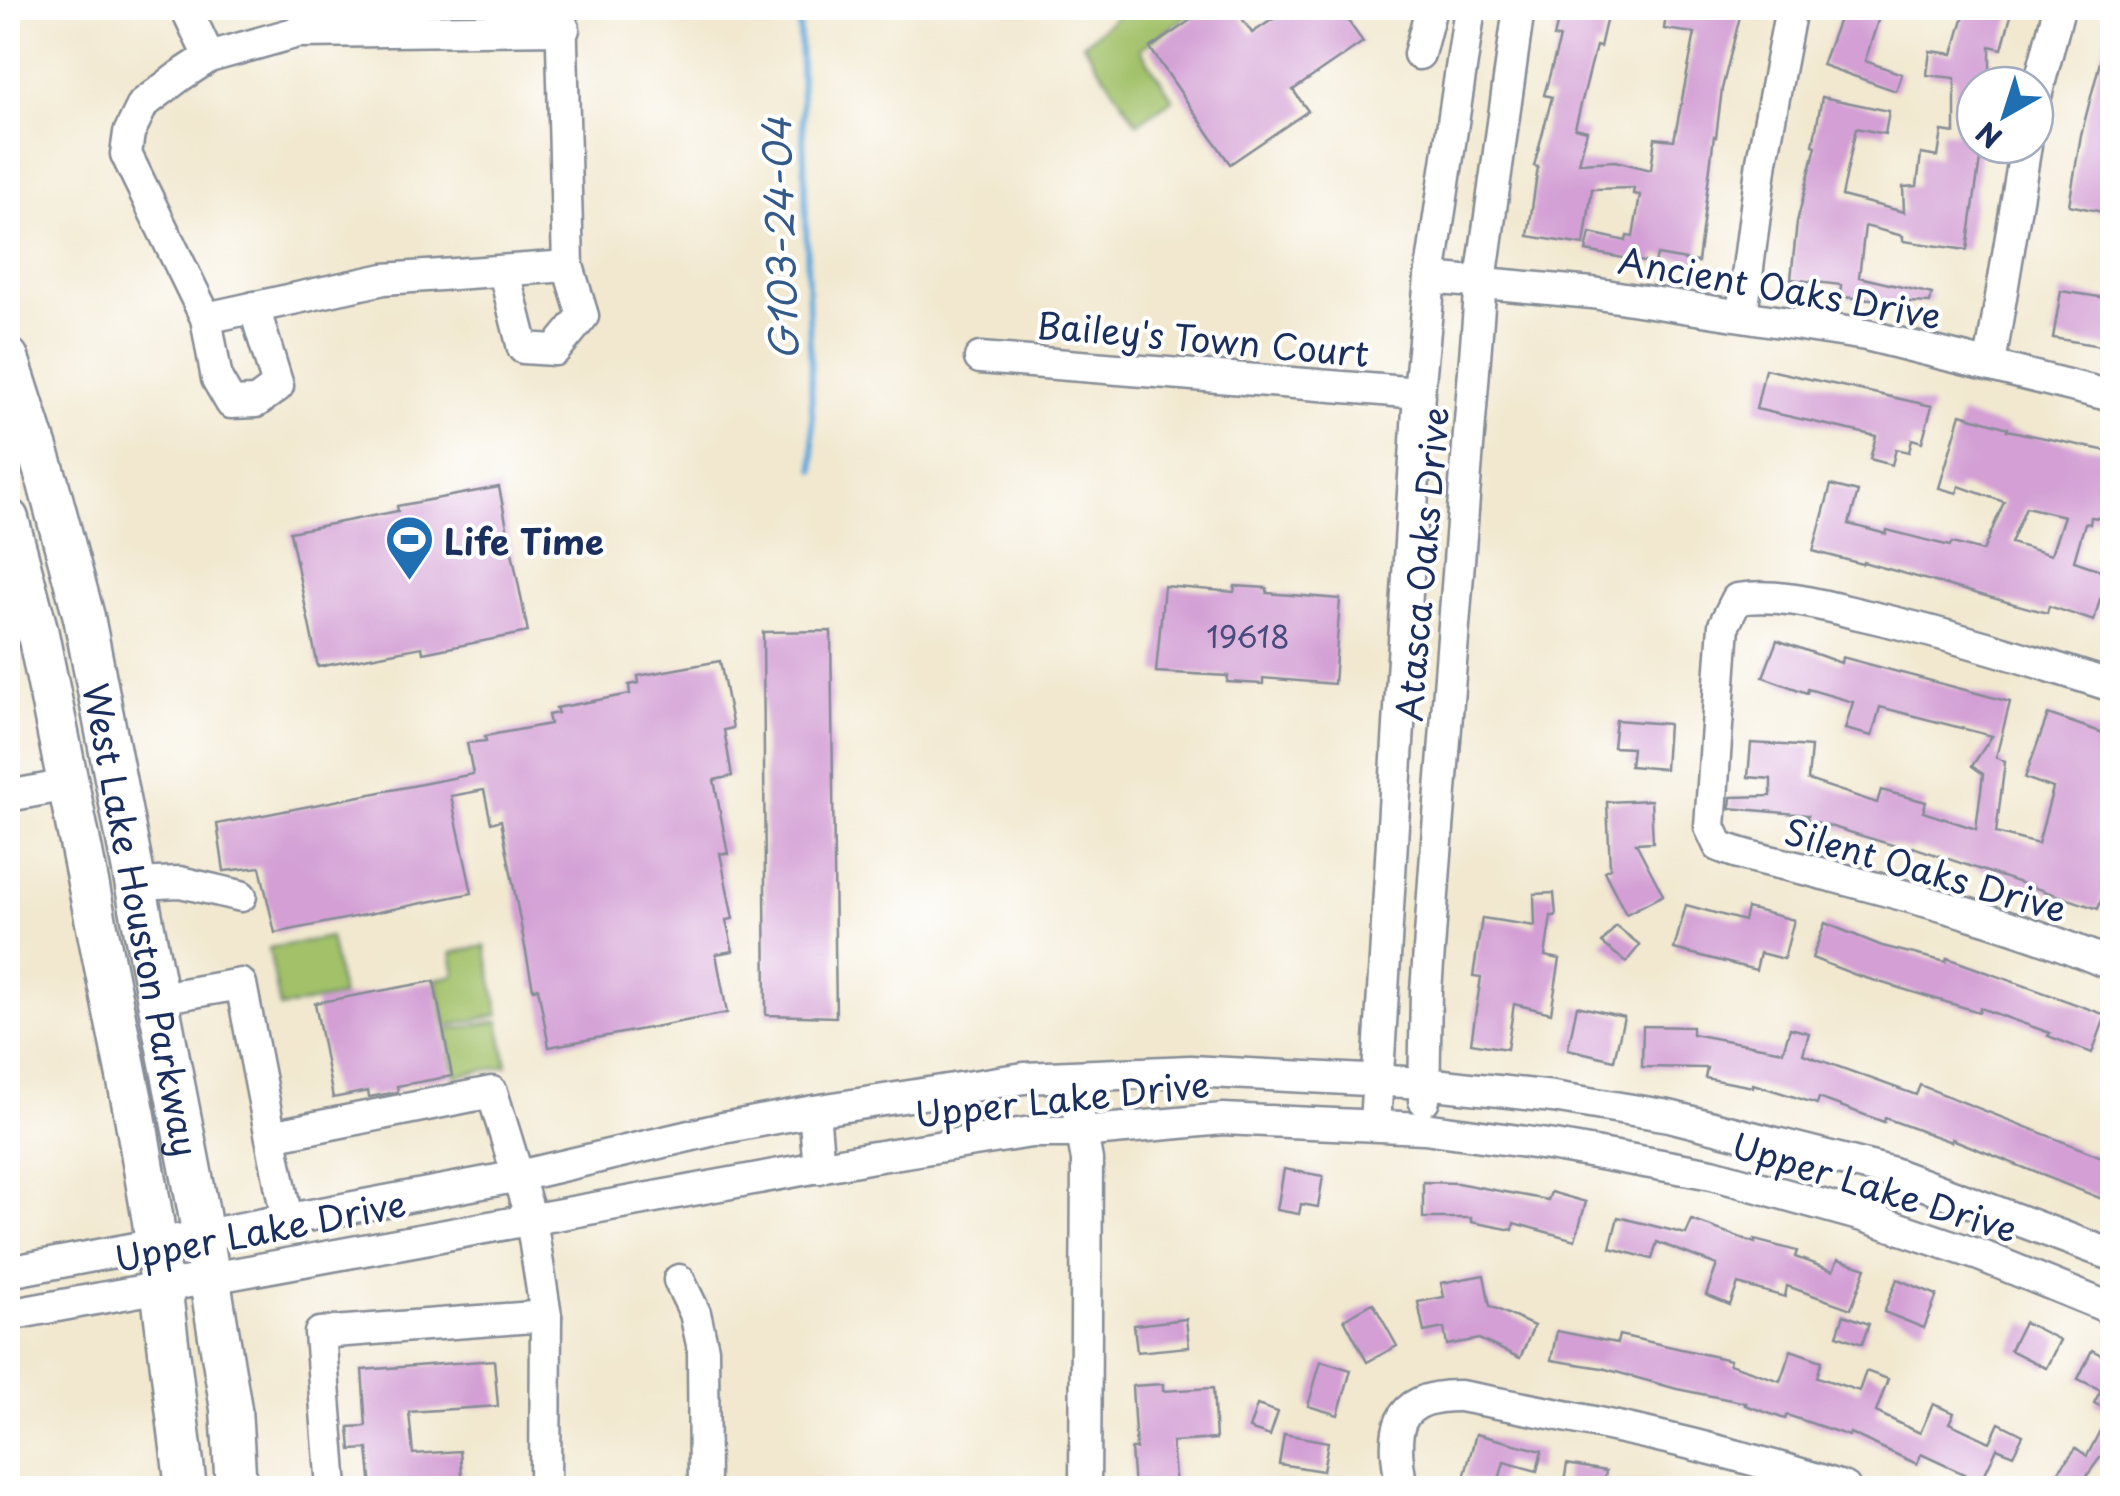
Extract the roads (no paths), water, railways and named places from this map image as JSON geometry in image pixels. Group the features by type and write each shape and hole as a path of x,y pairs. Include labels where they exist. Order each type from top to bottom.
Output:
{"main road":[{"name":"West Lake Houston Parkway","path":"8,358 48,482 84,616 202,1236 231,1409 236,1488"},
{"name":"West Lake Houston Parkway","path":"8,520 37,629 135,1116 162,1287 186,1488"},
{"path":"90,892 135,884"}],"street":[{"path":"186,8 209,58"},
{"path":"1419,54 1431,8"},
{"name":"Atasca Oaks Drive","path":"1374,1124 1419,393 1430,278 1470,8"},
{"name":"Atasca Oaks Drive","path":"1424,1128 1426,991 1481,281 1519,8"},
{"path":"1742,314 1762,161 1791,8"},
{"path":"2044,65 2059,8"},
{"path":"254,307 278,386 256,402 231,403 216,380 206,318 126,154 129,133 143,104 209,58 298,32 562,18 568,266 584,316 555,350 523,348 504,272"},
{"path":"1990,364 2023,165"},
{"path":"206,318 384,278 568,266"},
{"name":"Ancient Oaks Drive","path":"1430,278 1742,314 1866,334 2112,396"},
{"name":"Bailey's Town Court","path":"980,358 1419,393"},
{"name":"Silent Oaks Drive","path":"2112,686 1915,626 1766,594 1737,598 1724,625 1710,827 1718,846 1745,857 1812,871 1986,921 2112,965"},
{"path":"1398,745 1444,749"},
{"path":"8,796 68,784"},
{"path":"135,884 180,882 241,896"},
{"path":"159,998 241,984 288,1220"},
{"name":"Upper Lake Drive","path":"8,1272 519,1176 724,1128 814,1112 1024,1078 1190,1071 1425,1083 1553,1097 1669,1116 1890,1172 2112,1254"},
{"path":"1072,1077 1087,1160 1085,1488"},
{"path":"271,1136 492,1092 530,1219 546,1316 545,1488"},
{"path":"814,1112 820,1168"},
{"name":"Upper Lake Drive","path":"8,1315 1031,1132 1081,1132 1223,1118 1424,1128 1636,1159 1750,1183 1982,1256 2112,1309"},
{"path":"1820,1204 1834,1158"},
{"path":"679,1280 695,1314 703,1348 704,1488"},
{"path":"332,1488 320,1333 546,1316"},
{"path":"1402,1488 1395,1452 1407,1412 1418,1401 1460,1396 1687,1441 1845,1488"}],"waterway":[{"name":"G103-24-04","path":"799,8 814,470"}],"place":[{"name":"Life Time","path":"409,582"}]}
